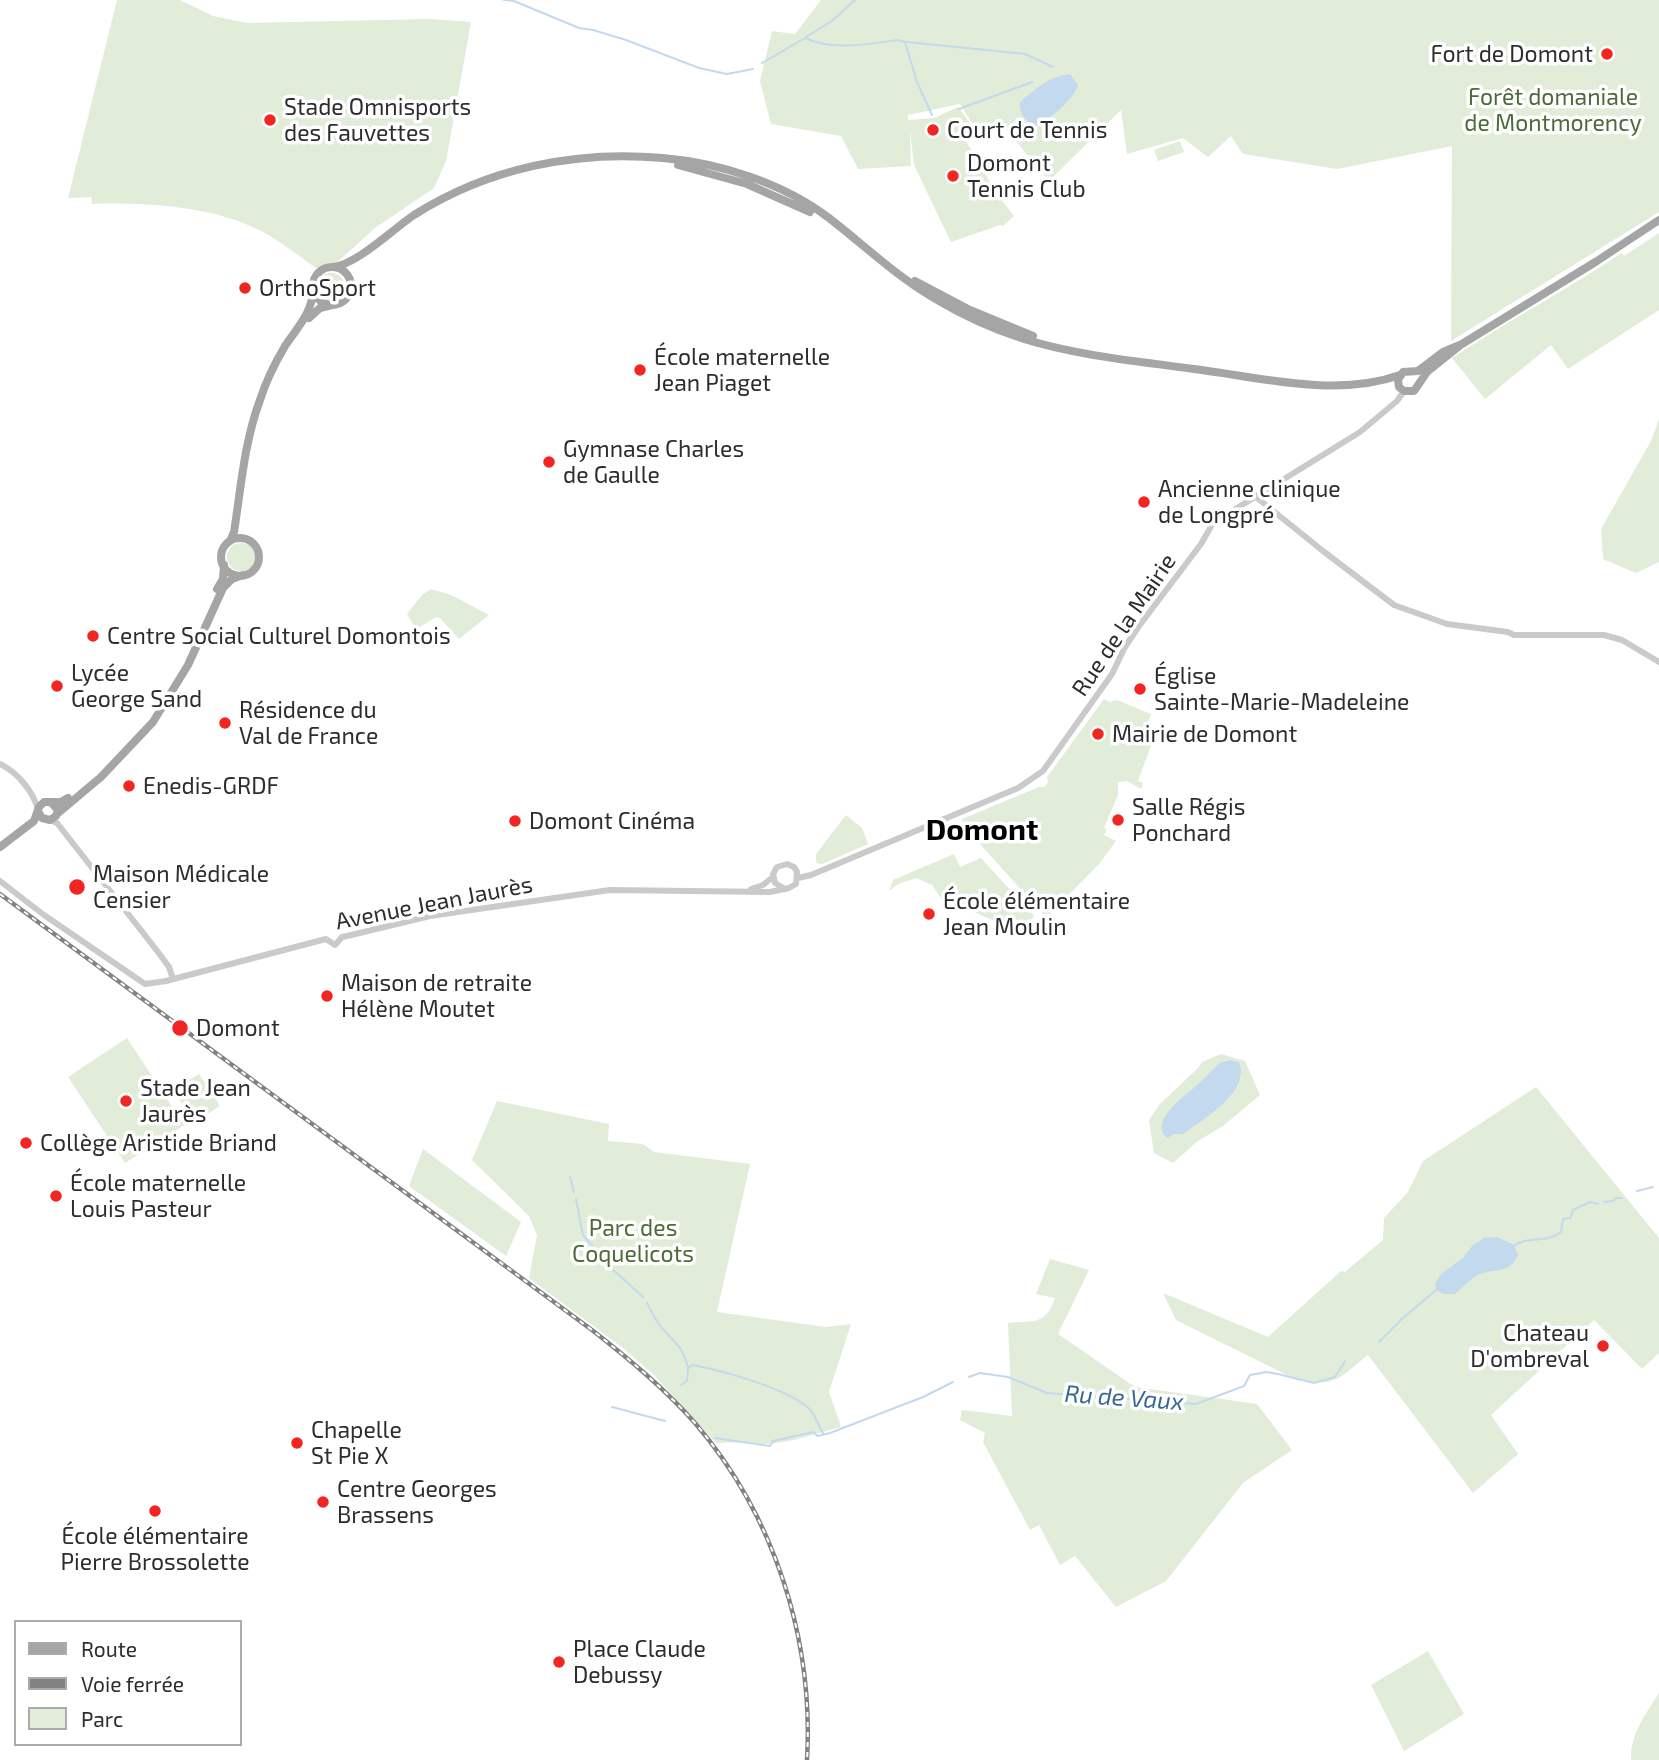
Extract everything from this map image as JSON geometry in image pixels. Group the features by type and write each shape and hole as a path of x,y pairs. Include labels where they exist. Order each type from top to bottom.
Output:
{"main road":[{"path":"0,848 34,821 41,804 64,801 91,780 121,751 151,715 175,679 223,579 222,552 234,532 242,467 263,390 280,356 309,311 318,274 341,266 363,253 428,206 484,180 523,168 590,157 634,156 696,163 759,181 813,207 888,265 970,310 1069,350 1316,384 1357,383 1385,378 1413,391 1427,372 1462,344 1659,220"},
{"path":"250,436 270,383 298,334 315,311 340,304 348,296 351,272 363,253"},
{"path":"333,267 343,271 350,280"},
{"path":"313,289 318,299 332,305"},
{"path":"1409,371 1418,371 1443,352 1462,344"},
{"path":"1401,384 1409,371"},
{"path":"1409,371 1417,376 1419,383"},
{"path":"0,848 57,814 101,777 153,722 194,654 223,587 235,577 255,569 259,560 256,546 240,530 237,508"},
{"path":"230,541 240,538 248,540"},
{"path":"224,565 234,574 243,575"},
{"path":"49,802 57,807 57,814"},
{"path":"38,811 42,818 49,820"}],"street":[{"name":"Rue de la Mairie","path":"798,878 811,875 1030,782 1043,771 1080,721 1112,674 1139,626 1201,544 1211,525 1360,432 1397,401 1401,384"},
{"path":"1256,497 1394,605 1417,615 1447,624 1514,635 1604,635 1622,640 1659,662"},
{"path":"0,764 15,773 33,796 38,811"},
{"path":"33,796 49,802"},
{"path":"49,820 59,827 158,952 169,967 173,979"},
{"path":"787,864 796,870 798,878 793,887 785,889 778,886 773,877 777,867 787,864"},
{"name":"Avenue Jean Jaurès","path":"742,891 762,886 773,877"},
{"name":"Avenue Jean Jaurès","path":"0,881 139,981 150,984 326,939 335,945 342,937 384,926 567,895 621,889 762,892 785,889"}],"green space":[{"name":"Stade Omnisports des Fauvettes","path":"117,0 180,0 213,16 247,23 429,19 471,22 446,161 434,188 375,228 335,264 316,268 265,233 219,215 154,205 92,204 91,197 68,198"},
{"name":"Forêt domaniale de Montmorency","path":"821,0 1659,0 1659,212 1451,341 1452,146 1337,169 1243,154 1231,136 1208,157 1183,138 1127,154 1121,110 1049,181 1006,129 977,131 960,104 908,115 908,120 934,118 958,107 978,134 966,141 997,194 1014,216 1003,226 951,242 914,165 910,130 911,166 858,169 841,136 771,124 760,81 772,31 795,34"},
{"path":"1180,141 1184,152 1158,161 1154,150"},
{"path":"1659,233 1659,310 1568,369 1551,345 1485,399 1452,358 1622,253 1624,256"},
{"path":"331,273 341,277 345,287 341,297 331,301 321,297 317,287 321,277"},
{"path":"1659,419 1659,562 1636,573 1603,559 1601,529 1651,441"},
{"path":"241,543 251,547 255,557 251,567 241,571 231,567 227,557 231,547"},
{"path":"431,589 451,595 489,615 459,639 436,617 416,629 407,614 422,595"},
{"path":"1104,699 1110,702 1117,700 1151,714 1144,731 1154,737 1138,781 1143,783 1141,789 1127,781 1118,782 1118,795 1104,828 1107,829 1104,835 1116,841 1099,864 1050,914 1043,914 963,825 962,819 1039,787 1045,787 1047,777"},
{"path":"846,815 862,828 868,844 822,864 816,863 816,854"},
{"path":"954,854 960,867 981,858 1034,916 1023,933 941,898 932,885 916,878 898,884 889,891 893,880"},
{"name":"Stade Jean Jaurès","path":"127,1038 184,1125 125,1163 68,1077"},
{"path":"1221,1054 1245,1061 1260,1095 1173,1163 1154,1153 1149,1120 1160,1104 1202,1062"},
{"path":"199,1074 220,1106 194,1123 173,1090"},
{"path":"1536,1087 1659,1238 1659,1353 1642,1369 1594,1320 1491,1415 1518,1454 1473,1493 1368,1355 1337,1379 1322,1382 1297,1380 1176,1320 1163,1293 1268,1337 1341,1271 1345,1272 1383,1240 1384,1218 1408,1192 1423,1161"},
{"name":"Parc des Coquelicots","path":"497,1101 609,1124 608,1141 643,1144 654,1152 750,1164 717,1312 826,1327 851,1324 829,1392 841,1427 775,1443 717,1444 653,1374 623,1348 529,1278 537,1235 529,1216 472,1160"},
{"path":"423,1149 521,1222 506,1256 409,1186"},
{"path":"1050,1259 1089,1270 1058,1334 1135,1387 1257,1404 1292,1450 1243,1483 1166,1581 1116,1607 1075,1556 1060,1565 1039,1525 1030,1530 983,1442 985,1433 960,1420 962,1410 1012,1416 1008,1323 1038,1320 1051,1307 1055,1298 1036,1294"},
{"path":"1428,1651 1464,1714 1404,1751 1371,1685"},
{"path":"1659,1693 1659,1760 1631,1760 1636,1733"}],"water":[{"path":"1070,74 1078,85 1067,102 1036,126 1026,120 1020,102 1049,80"},
{"path":"1230,1060 1239,1062 1241,1073 1232,1094 1213,1113 1183,1134 1174,1134 1167,1138 1162,1124 1170,1109 1220,1063"},
{"path":"1497,1237 1514,1245 1518,1255 1515,1261 1506,1268 1476,1276 1455,1294 1443,1294 1436,1290 1435,1284 1441,1274 1463,1258 1473,1245 1484,1238"}],"waterway":[{"path":"504,0 514,1 579,28 626,40 699,68 727,74 753,69"},
{"path":"806,37 832,21 855,0"},
{"path":"762,63 805,38 839,45 898,40 905,42 917,82 932,115"},
{"path":"907,42 1025,54 1053,67"},
{"path":"959,109 1032,82"},
{"path":"570,1177 574,1192"},
{"name":"Ru de Vaux","path":"1637,1191 1653,1187"},
{"name":"Ru de Vaux","path":"1604,1202 1622,1198"},
{"path":"576,1199 583,1235 609,1266 643,1297"},
{"name":"Ru de Vaux","path":"1513,1246 1555,1236 1561,1232 1563,1219 1570,1218 1573,1210 1590,1202 1598,1204"},
{"name":"Ru de Vaux","path":"1379,1342 1436,1290"},
{"path":"647,1303 657,1322 680,1348 688,1368"},
{"name":"Ru de Vaux","path":"969,1377 980,1373 1008,1377 1047,1393 1196,1404 1244,1386 1250,1375 1266,1372 1314,1383 1335,1377 1345,1361"},
{"path":"681,1385 687,1381 688,1368 693,1365 752,1381 782,1392 809,1408 823,1433"},
{"name":"Ru de Vaux","path":"715,1438 770,1446 773,1441 814,1432 817,1436 830,1433 923,1397 953,1382"},
{"name":"Ru de Vaux","path":"612,1407 665,1421"}],"railway":[{"path":"0,894 592,1330 646,1374 683,1410 723,1459 747,1497 767,1538 783,1581 804,1669 807,1760"}],"place":[{"name":"Fort de Domont","path":"1607,54"},
{"name":"Stade Omnisports des Fauvettes","path":"270,120"},
{"name":"Court de Tennis","path":"933,130"},
{"name":"Domont Tennis Club","path":"953,176"},
{"name":"OrthoSport","path":"245,288"},
{"name":"École maternelle Jean Piaget","path":"640,370"},
{"name":"Gymnase Charles de Gaulle","path":"549,462"},
{"name":"Ancienne clinique de Longpré","path":"1144,502"},
{"name":"Centre Social Culturel Domontois","path":"93,636"},
{"name":"Lycée George Sand","path":"57,686"},
{"name":"Église Sainte-Marie-Madeleine","path":"1140,689"},
{"name":"Résidence du Val de France","path":"225,723"},
{"name":"Mairie de Domont","path":"1098,734"},
{"name":"Enedis-GRDF","path":"129,786"},
{"name":"Salle Régis Ponchard","path":"1118,820"},
{"name":"Domont Cinéma","path":"515,821"},
{"name":"Maison Médicale Censier","path":"77,887"},
{"name":"École élémentaire Jean Moulin","path":"929,914"},
{"name":"Maison de retraite Hélène Moutet","path":"327,996"},
{"name":"Domont","path":"180,1028"},
{"name":"Stade Jean Jaurès","path":"126,1101"},
{"name":"Collège Aristide Briand","path":"26,1143"},
{"name":"École maternelle Louis Pasteur","path":"56,1196"},
{"name":"Chateau D'ombreval","path":"1603,1346"},
{"name":"Chapelle St Pie X","path":"297,1443"},
{"name":"Centre Georges Brassens","path":"323,1502"},
{"name":"École élémentaire Pierre Brossolette","path":"155,1511"},
{"name":"Place Claude Debussy","path":"559,1662"}],"district":[{"name":"Domont","path":"982,830"}]}
